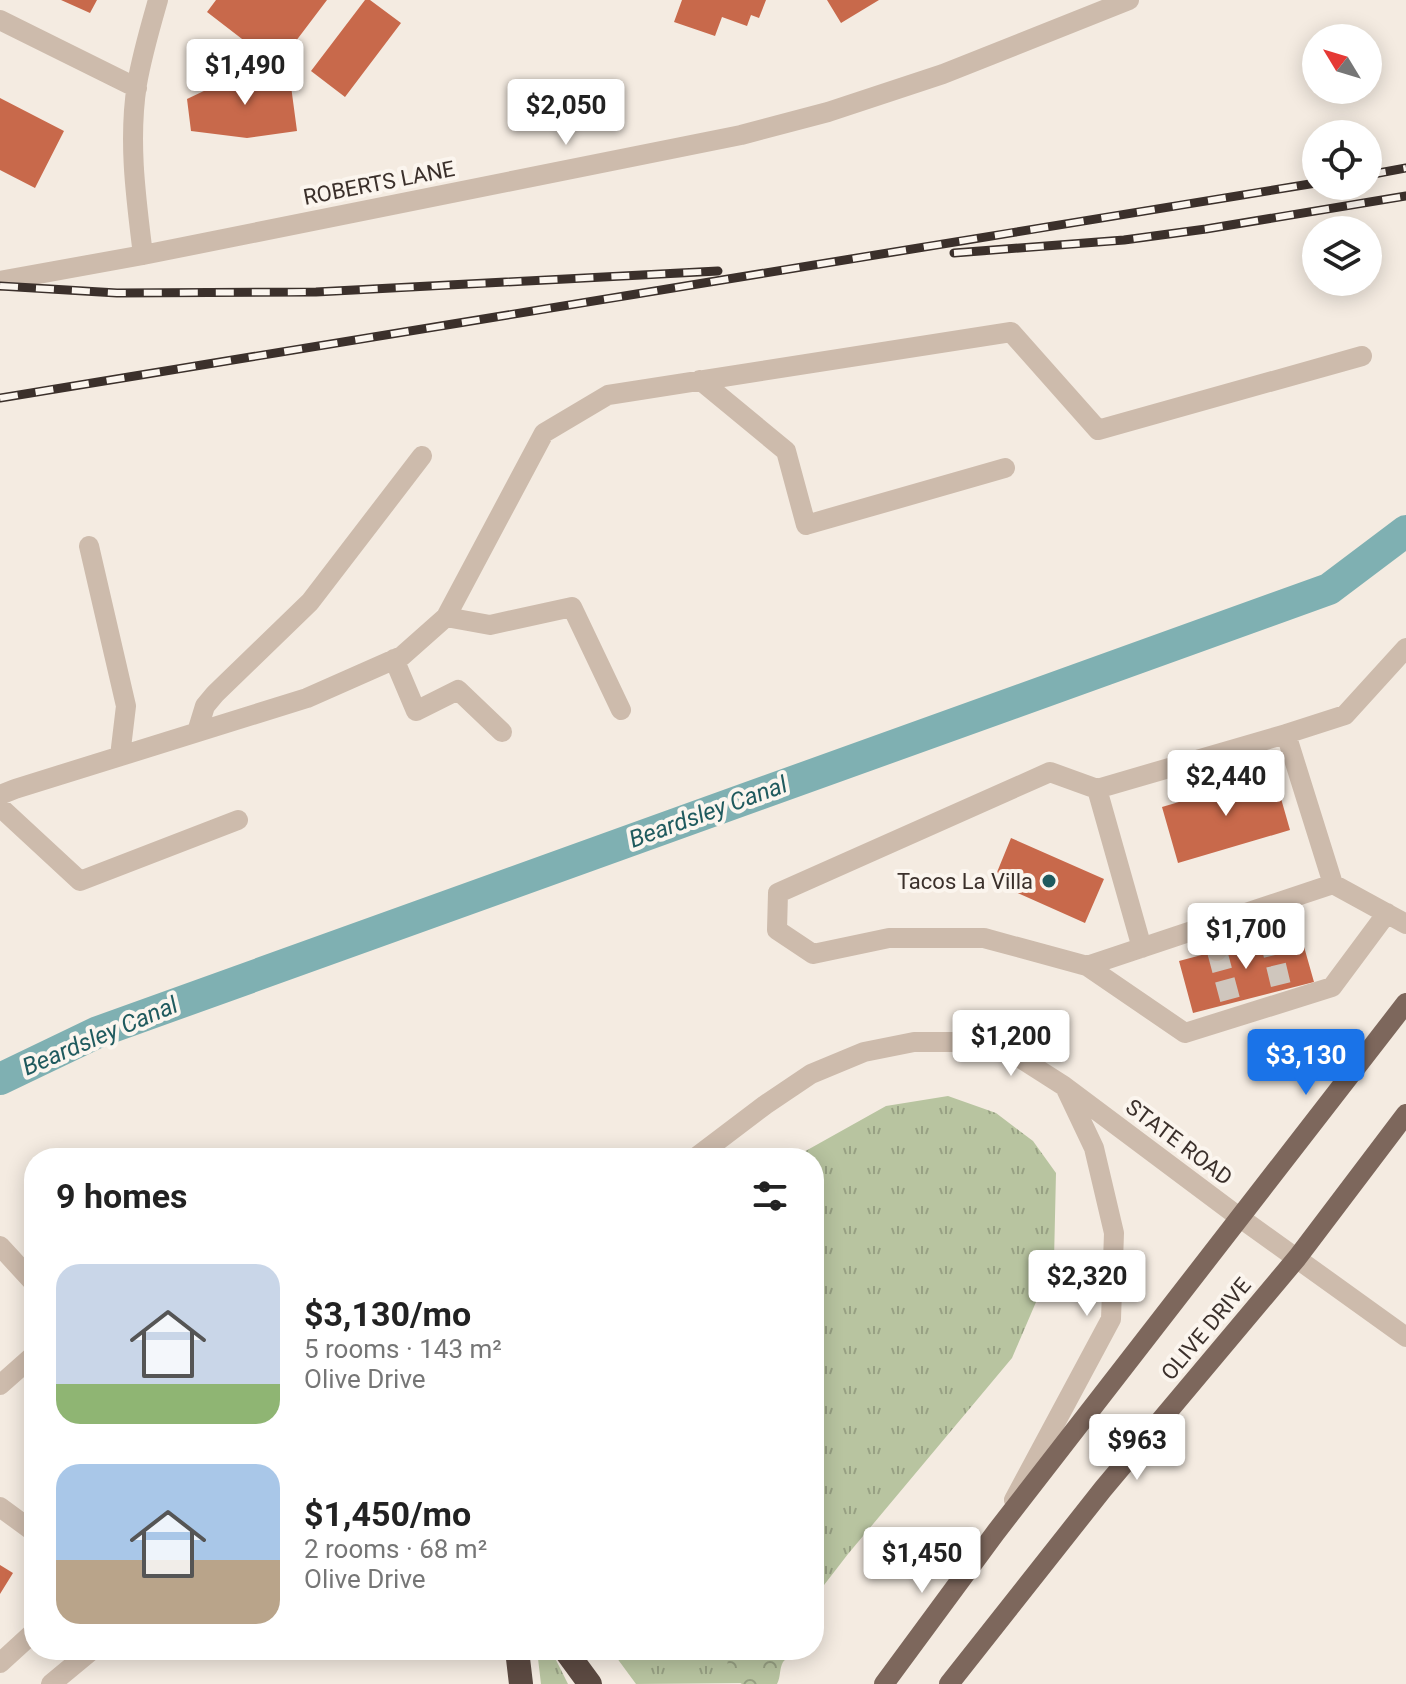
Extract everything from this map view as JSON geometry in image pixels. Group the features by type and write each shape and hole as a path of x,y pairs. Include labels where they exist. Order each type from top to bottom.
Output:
{"highway":[{"path":"518,1660 521,1684"},
{"path":"572,1660 590,1684"}],"main road":[{"name":"OLIVE DRIVE","path":"884,1684 996,1532 1406,1003"},
{"name":"OLIVE DRIVE","path":"949,1684 1103,1489 1297,1258 1406,1114"}],"street":[{"path":"143,255 133,148 142,58 158,0"},
{"name":"ROBERTS LANE","path":"0,281 741,135 828,112 943,74 1129,0"},
{"path":"0,20 137,88"},
{"path":"0,795 307,698 402,656 446,617 544,433 608,395 1011,332 1098,430 1362,356"},
{"path":"700,380 786,451 806,525 1005,468"},
{"path":"197,732 205,706 310,602 422,456"},
{"path":"89,546 126,706 120,756"},
{"path":"446,617 490,625 572,607 621,710"},
{"path":"1387,913 1332,987 1233,1010 1185,1033 1087,966 984,938 889,938 813,954 777,930 778,893 1050,772 1097,789 1345,715 1406,648"},
{"path":"394,659 416,711 458,690 502,732"},
{"path":"1286,734 1333,884 1406,924"},
{"path":"1097,789 1142,948"},
{"path":"0,807 80,881 238,820"},
{"path":"1087,966 1333,884"},
{"path":"1262,908 1269,936"},
{"path":"1211,925 1217,951"},
{"name":"STATE ROAD","path":"708,1148 811,1074 864,1052 914,1042 963,1042 1009,1051 1064,1086 1406,1337"},
{"path":"996,1532 1111,1319 1114,1233 1094,1148 1064,1086"},
{"path":"0,1246 24,1272"},
{"path":"0,1385 24,1364"},
{"path":"0,1507 24,1525"},
{"path":"0,1663 24,1641"},
{"path":"51,1684 73,1660"}],"green space":[{"path":"948,1096 996,1113 1033,1141 1056,1173 1054,1260 1012,1358 824,1585 824,1148 811,1148 886,1106"},
{"path":"538,1660 556,1660 568,1684 541,1684"},
{"path":"618,1660 739,1660 743,1683 636,1684"},
{"path":"728,1660 785,1660 777,1684 742,1684 726,1674"}],"building":[{"path":"61,0 97,0 90,13"},
{"path":"216,0 327,0 277,66 207,12"},
{"path":"365,0 370,0 401,23 345,97 311,71"},
{"path":"682,0 766,0 759,18 751,15 747,26 722,17 715,36 674,22"},
{"path":"827,0 879,0 841,23"},
{"path":"289,71 297,131 247,138 191,131 187,99 229,79"},
{"path":"0,98 64,131 35,188 0,170"},
{"path":"1274,774 1290,830 1178,863 1162,807"},
{"name":"Tacos La Villa","path":"1011,838 1104,879 1085,923 993,882"},
{"path":"1299,929 1314,982 1193,1013 1179,961"},
{"path":"0,1565 13,1573 0,1594"}],"waterway":[{"name":"Beardsley Canal","path":"0,1079 98,1032 1329,589 1406,531"}],"tunnel":[{"path":"1269,936 1282,990"},
{"path":"1217,951 1231,1003"}],"railway":[{"path":"1382,172 1406,168"},
{"path":"0,398 1302,185"},
{"path":"954,253 1124,240 1406,196"},
{"path":"0,286 117,293 316,292 718,271"}],"place":[{"name":"Tacos La Villa","path":"1049,881"}]}
